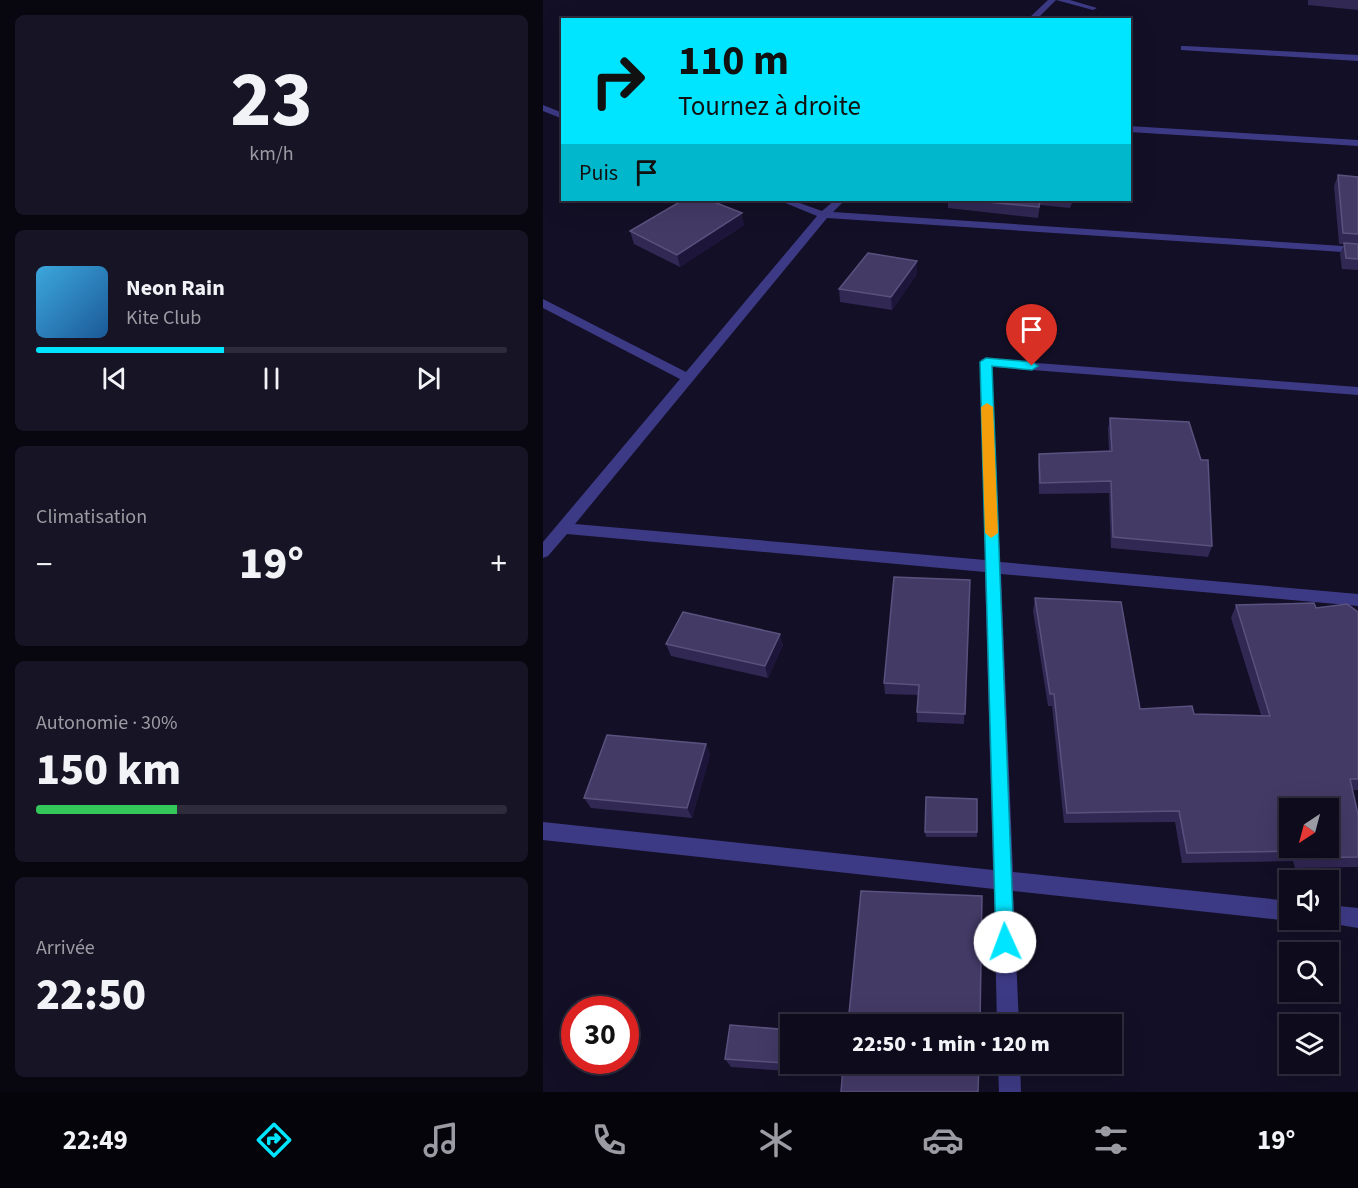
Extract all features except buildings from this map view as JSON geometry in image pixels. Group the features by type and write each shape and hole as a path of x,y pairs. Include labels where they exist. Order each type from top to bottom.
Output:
{"street":[{"path":"1033,18 1052,0"},
{"path":"1060,0 1093,8"},
{"path":"1184,48 1358,58"},
{"path":"543,108 561,115"},
{"path":"1131,129 1358,143"},
{"path":"786,201 824,215 1358,250"},
{"path":"543,552 824,215 839,201"},
{"path":"543,303 688,378"},
{"path":"1008,1014 986,362 1358,391"},
{"path":"563,528 1358,600"},
{"path":"543,831 1279,910"},
{"path":"1339,916 1358,918"},
{"path":"1009,1074 1010,1092"}],"slow traffic":[{"path":"987,407 991,533"}],"route":[{"path":"1005,942 986,362 1032,366"}]}
